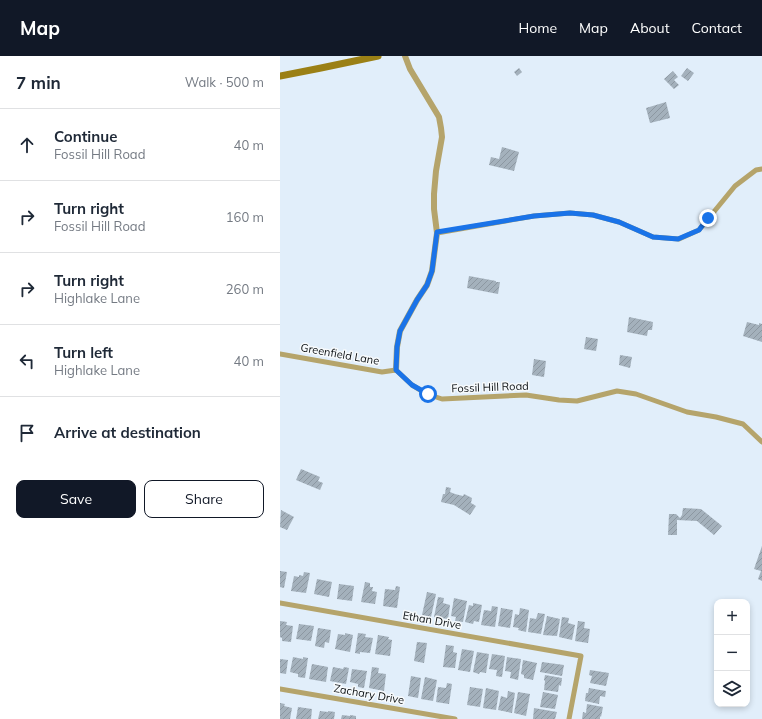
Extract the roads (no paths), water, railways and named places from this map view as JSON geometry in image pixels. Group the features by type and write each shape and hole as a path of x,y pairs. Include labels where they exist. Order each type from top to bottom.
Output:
{"main road":[{"path":"280,76 378,56"}],"street":[{"path":"396,370 397,347 400,331 427,285 432,271 437,232 434,194 436,171 442,137 439,117 410,69 405,56"},
{"path":"437,232 534,216 570,213 593,215 619,222 653,237 678,239 699,230 735,186 756,170 762,169"},
{"name":"Greenfield Lane","path":"280,354 382,372 396,370"},
{"name":"Fossil Hill Road","path":"396,370 412,385 428,394 442,398 526,395 577,401 617,391 636,394 687,412 743,424 762,442"},
{"name":"Ethan Drive","path":"280,603 581,656 569,719"},
{"name":"Zachary Drive","path":"280,689 455,719"}]}
